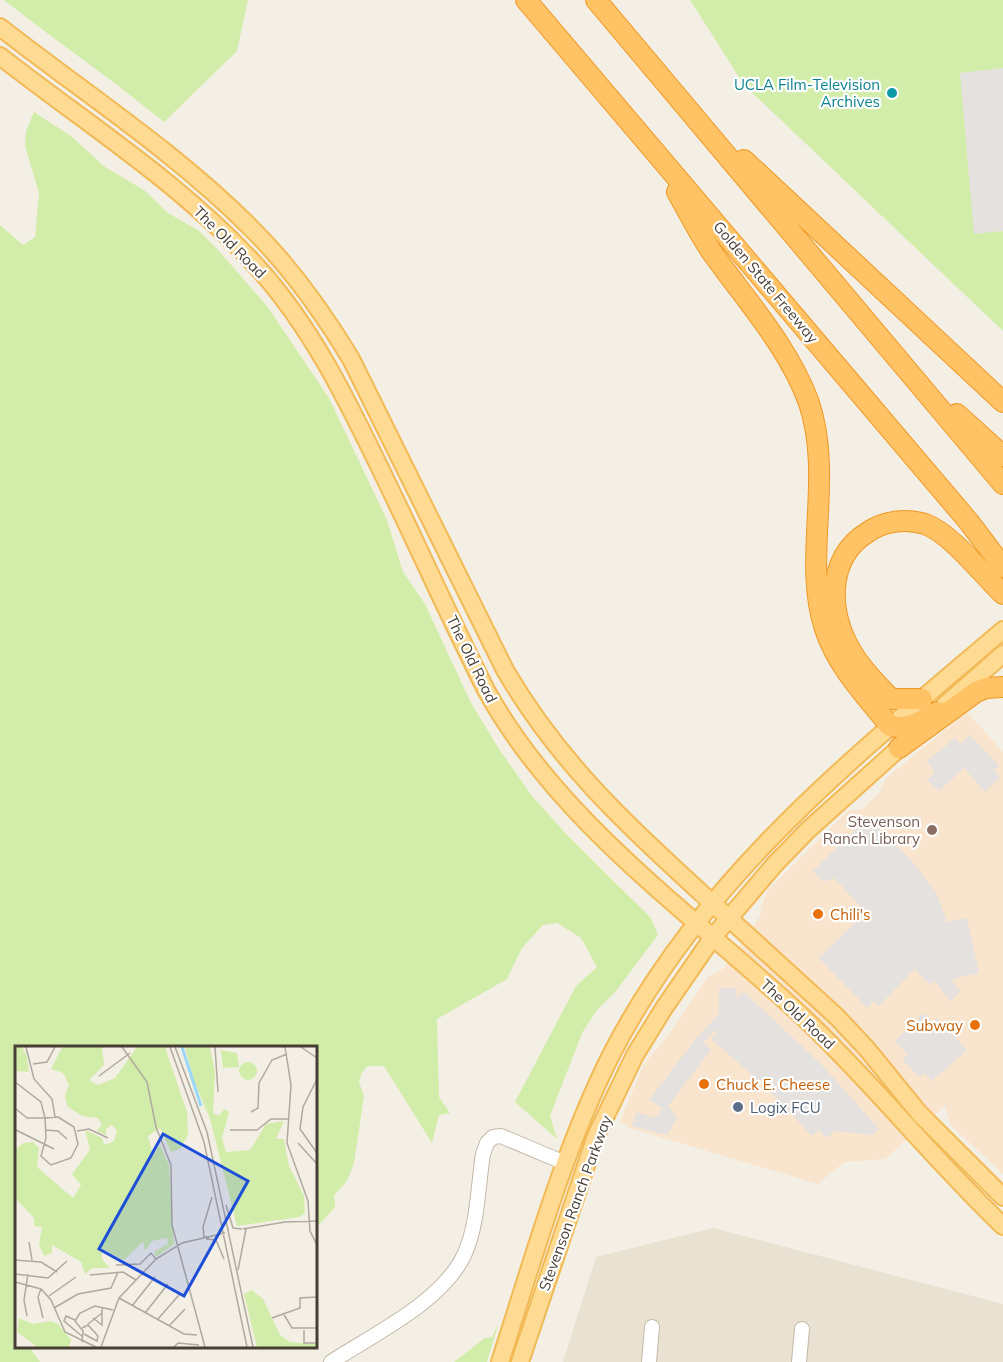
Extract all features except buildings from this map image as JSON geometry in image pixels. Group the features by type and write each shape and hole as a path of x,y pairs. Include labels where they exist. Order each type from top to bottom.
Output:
{"highway":[{"name":"Golden State Freeway","path":"526,0 969,522 1003,567"},
{"path":"596,0 1003,484"},
{"path":"691,113 816,225 1003,402"},
{"path":"651,148 709,248 781,350 801,383 814,422 820,462 818,594 824,627 844,668 890,726 902,728 913,726 938,712"},
{"path":"906,370 1003,456"},
{"path":"922,699 891,699 868,675 849,647 841,629 834,596 836,578 846,551 863,534 885,524 897,521 925,524 948,539 1003,594"},
{"path":"899,748 976,692 1003,687"}],"main road":[{"name":"The Old Road","path":"0,27 191,173 230,207 276,255 330,325 351,359 492,644 523,701 564,757 610,809 837,1017 867,1049 919,1113 1003,1197"},
{"name":"The Old Road","path":"0,57 170,185 218,227 260,270 306,332 349,403 470,658 504,722 560,795 842,1055 935,1159 1003,1226"},
{"name":"Stevenson Ranch Parkway","path":"500,1362 565,1163 594,1092 631,1020 663,968 696,922 760,846 804,801 1003,630"},
{"name":"Stevenson Ranch Parkway","path":"520,1362 596,1136 635,1055 713,937 808,830 1003,654"}],"street":[{"path":"331,1362 430,1297 454,1272 465,1252 483,1154 487,1143 493,1137 501,1136 565,1163"},
{"path":"649,1362 652,1327"},
{"path":"799,1362 802,1329"}],"shaded area":[{"path":"1003,68 1003,231 974,234 960,73"},
{"path":"967,712 1003,752 1003,1174 951,1125 945,1105 885,1159 844,1162 818,1184 630,1128 620,1121 644,1064 666,1038 708,977 723,969 760,916 768,890 848,811 862,809 880,792 885,779"},
{"path":"969,735 999,765 995,771 1000,777 985,792 964,768 939,791 927,780 935,772 927,761 955,738 961,744"},
{"path":"867,818 910,859 936,892 947,922 967,918 979,973 956,978 952,982 960,991 951,1001 934,981 930,985 915,969 879,1006 874,1001 867,1008 819,958 866,912 834,878 824,882 813,871"},
{"path":"719,988 736,988 737,998 744,992 821,1064 879,1129 872,1135 835,1131 826,1138 819,1130 812,1136 769,1090 711,1039 718,1032 715,1030 704,1042 711,1050 668,1106 677,1118 667,1135 631,1126 637,1112 655,1118 662,1108 649,1100 694,1041 719,1014"},
{"path":"923,1013 932,1022 937,1018 967,1050 932,1081 924,1073 919,1077 902,1060 908,1054 895,1041"},
{"path":"713,1228 1003,1304 1003,1362 563,1362 596,1257"}],"green space":[{"path":"4,0 248,0 237,51 164,122"},
{"path":"690,0 1003,0 1003,331 744,85"},
{"path":"34,112 71,136 105,167 144,190 168,213 198,230 267,306 329,398 387,520 403,572 425,604 470,701 499,749 532,796 568,836 651,918 658,935 616,991 597,1010 582,1033 550,1116 557,1139 515,1102 576,986 597,967 581,938 557,923 543,925 522,948 507,979 437,1019 439,1097 450,1113 439,1115 432,1143 384,1066 368,1066 362,1072 359,1082 364,1096 354,1163 347,1181 334,1195 335,1207 316,1228 316,1046 15,1046 15,1347 29,1347 40,1362 0,1362 0,225 23,245 35,237 39,193 25,146 26,131"},
{"path":"499,1322 487,1362 454,1362 485,1338 492,1337"}],"place":[{"name":"UCLA Film-Television Archives","path":"892,93"},
{"name":"Stevenson Ranch Library","path":"932,830"},
{"name":"Chili's","path":"818,914"},
{"name":"Subway","path":"975,1025"},
{"name":"Chuck E. Cheese","path":"704,1084"},
{"name":"Logix FCU","path":"738,1107"}]}
